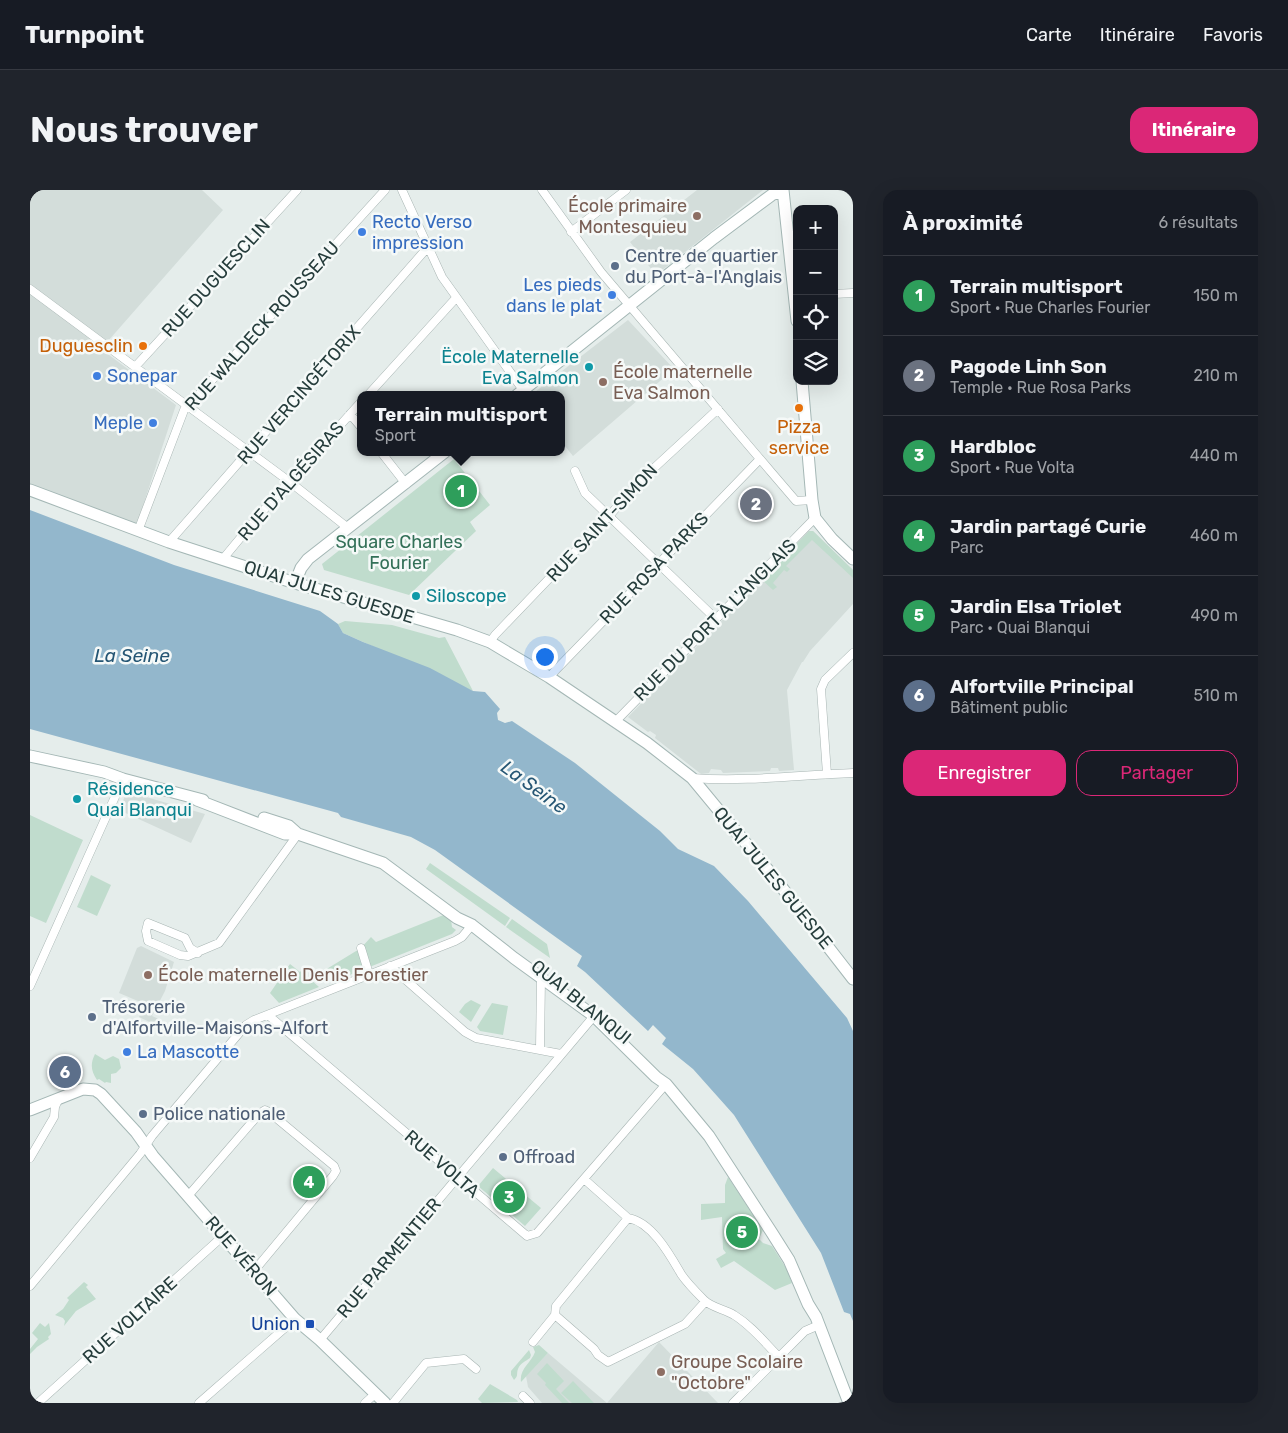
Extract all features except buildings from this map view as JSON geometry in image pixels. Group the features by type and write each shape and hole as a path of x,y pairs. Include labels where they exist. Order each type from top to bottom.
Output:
{"main road":[{"path":"521,391 714,238 773,194 783,191 796,295"},
{"path":"802,385 815,518 832,539 853,559"},
{"path":"295,582 304,564 440,456"},
{"name":"QUAI JULES GUESDE","path":"30,490 138,531 222,560 457,630 490,642 549,677 661,753 692,778 852,975"},
{"name":"QUAI BLANQUI","path":"30,756 104,772 197,800 211,801 289,826 298,834 383,863 457,918 472,925 594,1016 656,1077 666,1084 695,1118 704,1121 711,1129 794,1256 814,1304 817,1321 849,1403"},
{"name":"QUAI BLANQUI","path":"30,763 102,779 123,779"},
{"name":"QUAI BLANQUI","path":"483,934 524,956 597,1012 661,1072 666,1084"},
{"name":"RUE VÉRON","path":"59,1098 83,1089 90,1089 101,1094 295,1319 320,1340 385,1403"},
{"path":"30,1110 59,1098"},
{"name":"QUAI BLANQUI","path":"836,1368 841,1372 853,1400"}],"street":[{"name":"RUE DUGUESCLIN","path":"135,367 297,190"},
{"name":"RUE WALDECK ROUSSEAU","path":"138,531 186,405 193,401 385,190"},
{"path":"402,190 442,277 519,391"},
{"path":"544,190 598,270 760,459 796,500 812,500"},
{"path":"571,232 626,190"},
{"name":"RUE VERCINGÉTORIX","path":"169,542 428,247"},
{"path":"30,289 290,482 348,528"},
{"path":"838,294 853,293"},
{"path":"372,391 456,298"},
{"name":"RUE D'ALGÉSIRAS","path":"222,560 357,406"},
{"name":"RUE SAINT-SIMON","path":"490,642 494,635 609,516 640,481 718,408"},
{"path":"350,414 357,422"},
{"path":"384,456 406,484"},
{"name":"RUE ROSA PARKS","path":"549,677 760,459"},
{"path":"575,471 585,492 716,619"},
{"name":"RUE DU PORT À L'ANGLAIS","path":"614,722 815,518"},
{"path":"826,774 821,689 825,680 853,653"},
{"path":"692,778 724,779 853,772"},
{"path":"30,986 123,779"},
{"path":"198,953 190,948 185,938 148,923 146,931 148,941 180,955 188,956 198,953 220,942 298,834"},
{"path":"30,1286 152,1136 246,1025 455,941 462,937 472,925"},
{"path":"361,948 369,974"},
{"path":"390,966 465,1032 476,1038 561,1054"},
{"path":"540,1050 541,978"},
{"name":"RUE VOLTA","path":"268,1015 527,1236 537,1234 666,1084"},
{"name":"RUE PARMENTIER","path":"320,1340 594,1016"},
{"path":"30,1158 54,1117 59,1098"},
{"path":"188,1196 259,1114 265,1110 334,1166 336,1171 333,1176 254,1271"},
{"path":"584,1179 628,1218 635,1219 654,1235 665,1247 682,1276 705,1302 745,1322 779,1357"},
{"path":"533,1342 555,1315 556,1306 628,1218"},
{"name":"RUE VOLTAIRE","path":"38,1403 223,1236"},
{"path":"555,1315 608,1362 685,1324 705,1302"},
{"path":"199,1403 295,1319"},
{"path":"733,1403 817,1321"},
{"path":"393,1403 426,1363 464,1359 476,1369"},
{"path":"365,1403 375,1394"},
{"path":"523,1396 530,1403"}],"shaded area":[{"path":"30,190 202,190 223,210 101,349 176,405 137,524 30,484"},
{"name":"École primaire Montesquieu","path":"697,190 763,190 656,275 630,242"},
{"name":"École maternelle Eva Salmon","path":"628,320 674,369 573,456 565,446 565,391 536,391"},
{"path":"809,531 813,531 853,570 853,604 810,651 787,690 794,770 779,771 778,768 771,768 770,771 723,773 721,770 711,769 709,773 701,774 655,738 656,735 650,731 648,732 628,717"},
{"path":"132,793 205,814 191,843 119,810 125,796"},
{"name":"École maternelle Denis Forestier","path":"141,946 174,962 165,991 152,1016 161,1020 158,1026 139,1017 145,1004 119,993 137,948"},
{"name":"Groupe Scolaire \"Octobre\"","path":"659,1342 718,1403 607,1403"},
{"path":"548,1353 607,1403 542,1403 528,1387 526,1376"}],"green space":[{"name":"Square Charles Fourier","path":"454,459 490,505 470,522 476,531 409,595 324,570 322,564"},
{"path":"809,531 813,531 853,570 853,578 812,540 786,566 790,569 787,572 784,570 773,583 777,587 773,590 762,580"},
{"path":"345,621 392,625 439,638 445,637 473,691 343,633 338,624"},
{"path":"30,815 83,840 46,923 30,916"},
{"path":"430,863 510,918 505,926 426,869"},
{"path":"91,875 111,885 97,916 77,907"},
{"path":"446,914 451,919 452,927 456,930 452,934 332,982 325,970 361,948 371,937 376,942"},
{"path":"512,919 547,944 550,958 506,927"},
{"path":"290,964 319,987 279,1003 270,993"},
{"path":"471,1000 481,1005 471,1022 459,1012"},
{"path":"492,1003 508,1006 503,1035 480,1031 477,1027"},
{"path":"95,1054 105,1060 113,1056 119,1059 121,1068 116,1073 111,1074 111,1083 97,1080 95,1077 92,1070 92,1061"},
{"path":"310,1167 324,1178 309,1196 297,1183"},
{"path":"493,1168 541,1208 525,1226 478,1186"},
{"path":"728,1177 763,1230 759,1239 763,1243 772,1246 786,1268 792,1283 775,1290 734,1261 721,1268 716,1259 726,1253 723,1249 722,1217 701,1220 701,1204 725,1203 725,1185"},
{"path":"84,1282 88,1285 86,1287 96,1299 76,1311 64,1326 65,1321 63,1318 55,1315 63,1309 69,1300 67,1298"},
{"path":"40,1323 45,1327 49,1323 51,1334 48,1337 49,1339 30,1354 30,1349 38,1339 32,1333"},
{"path":"539,1345 548,1353 521,1382 523,1370 535,1352 533,1347"},
{"path":"529,1350 530,1358 520,1365 514,1380 511,1371"},
{"path":"547,1363 564,1381 556,1389 569,1403 562,1403 537,1374"},
{"path":"573,1381 594,1403 572,1403 561,1393"},
{"path":"490,1384 518,1402 482,1403 478,1399"}],"water":[{"name":"La Seine","path":"30,510 174,565 320,611 338,624 343,633 430,668 473,691 485,692 500,709 497,713 498,720 505,723 512,721 575,763 660,831 678,849 714,866 748,901 847,1018 853,1031 853,1321 850,1314 844,1312 821,1253 734,1115 693,1069 662,1044 666,1038 653,1025 648,1031 577,966 582,956 435,850 411,837 341,817 338,813 30,729"}],"place":[{"name":"École primaire Montesquieu","path":"697,216"},
{"name":"Recto Verso impression","path":"362,232"},
{"name":"Centre de quartier du Port-à-l'Anglais","path":"615,266"},
{"name":"Les pieds dans le plat","path":"612,295"},
{"name":"Duguesclin","path":"143,346"},
{"name":"Ëcole Maternelle Eva Salmon","path":"589,367"},
{"name":"Sonepar","path":"97,376"},
{"name":"École maternelle Eva Salmon","path":"603,382"},
{"name":"Pizza service","path":"799,408"},
{"name":"Meple","path":"153,423"},
{"name":"Terrain multisport","path":"461,491"},
{"name":"Pagode Linh Son","path":"756,504"},
{"name":"Siloscope","path":"416,596"},
{"name":"Résidence Quai Blanqui","path":"77,799"},
{"name":"École maternelle Denis Forestier","path":"148,975"},
{"name":"Trésorerie d'Alfortville-Maisons-Alfort","path":"92,1017"},
{"name":"La Mascotte","path":"127,1052"},
{"name":"Alfortville Principal","path":"65,1072"},
{"name":"Police nationale","path":"143,1114"},
{"name":"Offroad","path":"503,1157"},
{"name":"Jardin partagé Curie","path":"309,1182"},
{"name":"Hardbloc","path":"509,1197"},
{"name":"Jardin Elsa Triolet","path":"742,1232"},
{"name":"Union","path":"310,1324"},
{"name":"Groupe Scolaire \"Octobre\"","path":"661,1372"}]}
